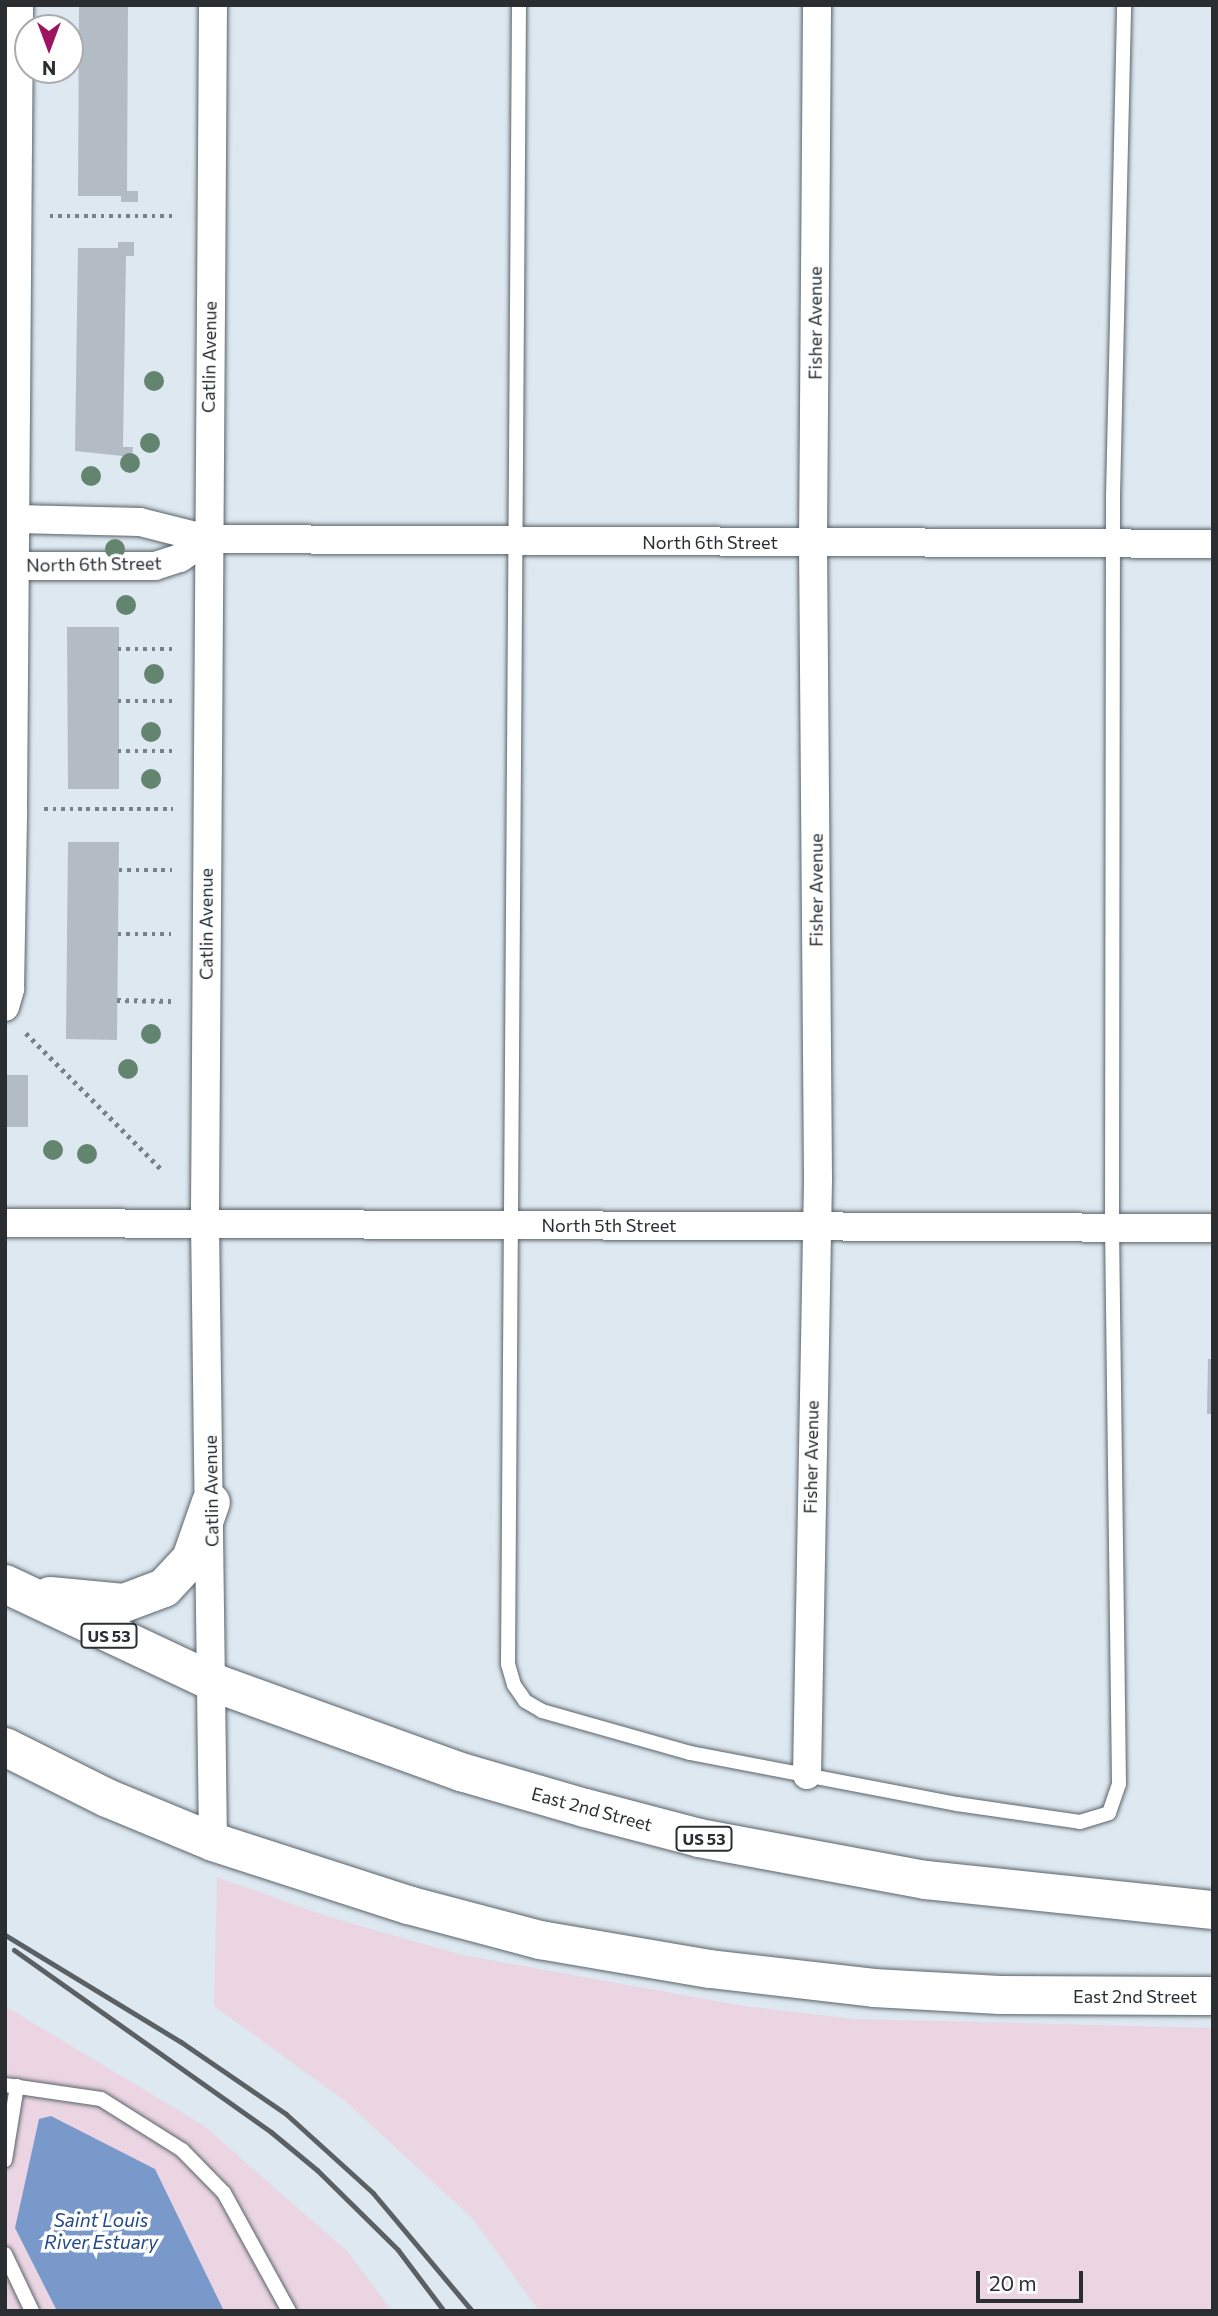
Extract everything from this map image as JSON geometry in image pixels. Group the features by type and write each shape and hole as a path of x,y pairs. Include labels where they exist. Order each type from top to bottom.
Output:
{"highway":[{"path":"6,1584 91,1603 143,1598 178,1577 202,1537 211,1502"},
{"name":"East 2nd Street","path":"6,1584 215,1683 461,1772 699,1838 926,1880 1213,1910"},
{"name":"East 2nd Street","path":"5,1748 107,1798 213,1842 492,1928 645,1960 926,1992 1213,1996"}],"street":[{"path":"5,1007 10,975 16,519 10,373 19,5"},
{"name":"Catlin Avenue","path":"213,5 207,539 205,1223 215,1683 213,1842"},
{"name":"Fisher Avenue","path":"807,1775 817,1226 813,542 817,5"},
{"name":"North 6th Street","path":"16,519 150,523 207,539 1213,544"},
{"name":"North 6th Street","path":"15,566 155,566 180,558 207,539"},
{"name":"North 5th Street","path":"5,1223 1213,1228"}],"lane":[{"path":"519,5 508,1664 514,1685 525,1700 576,1724 690,1753 1080,1822 1099,1819 1116,1801 1112,1227 1114,544 1124,5"},
{"path":"5,2160 11,2085 101,2099 182,2150 224,2193 289,2311"},
{"path":"5,2254 32,2311"}],"path":[{"path":"46,216 175,216"},
{"path":"118,649 173,649"},
{"path":"118,701 173,701"},
{"path":"118,751 173,751"},
{"path":"31,810 173,810"},
{"path":"119,870 172,870"},
{"path":"118,933 171,934"},
{"path":"117,1000 171,1001"},
{"path":"26,1033 163,1171"}],"shaded area":[{"path":"217,1877 329,1917 462,1955 744,2006 854,2019 1213,2028 1213,2311 539,2311 473,2219 344,2100 214,2006"},
{"path":"5,2006 203,2125 347,2251 392,2311 224,2311 155,2169 15,2228 57,2311 5,2311"}],"water":[{"name":"Saint Louis River Estuary","path":"51,2116 155,2169 224,2311 57,2311 15,2228 39,2119"}],"building":[{"path":"79,5 128,5 127,191 138,191 138,202 121,202 121,196 78,196 79,84 84,84 84,14 79,14"},
{"path":"118,242 134,242 134,256 126,256 123,447 133,447 132,457 75,451 78,248 118,248"},
{"path":"67,627 119,627 119,789 68,789"},
{"path":"68,842 119,842 117,1040 66,1039"},
{"path":"5,1075 28,1075 28,1127 5,1127"},
{"path":"1208,1359 1213,1359 1213,1414 1207,1414"}],"railway":[{"path":"5,1935 181,2042 286,2114 373,2193 472,2311"},
{"path":"14,1950 271,2132 317,2170 398,2250 444,2311"}]}
